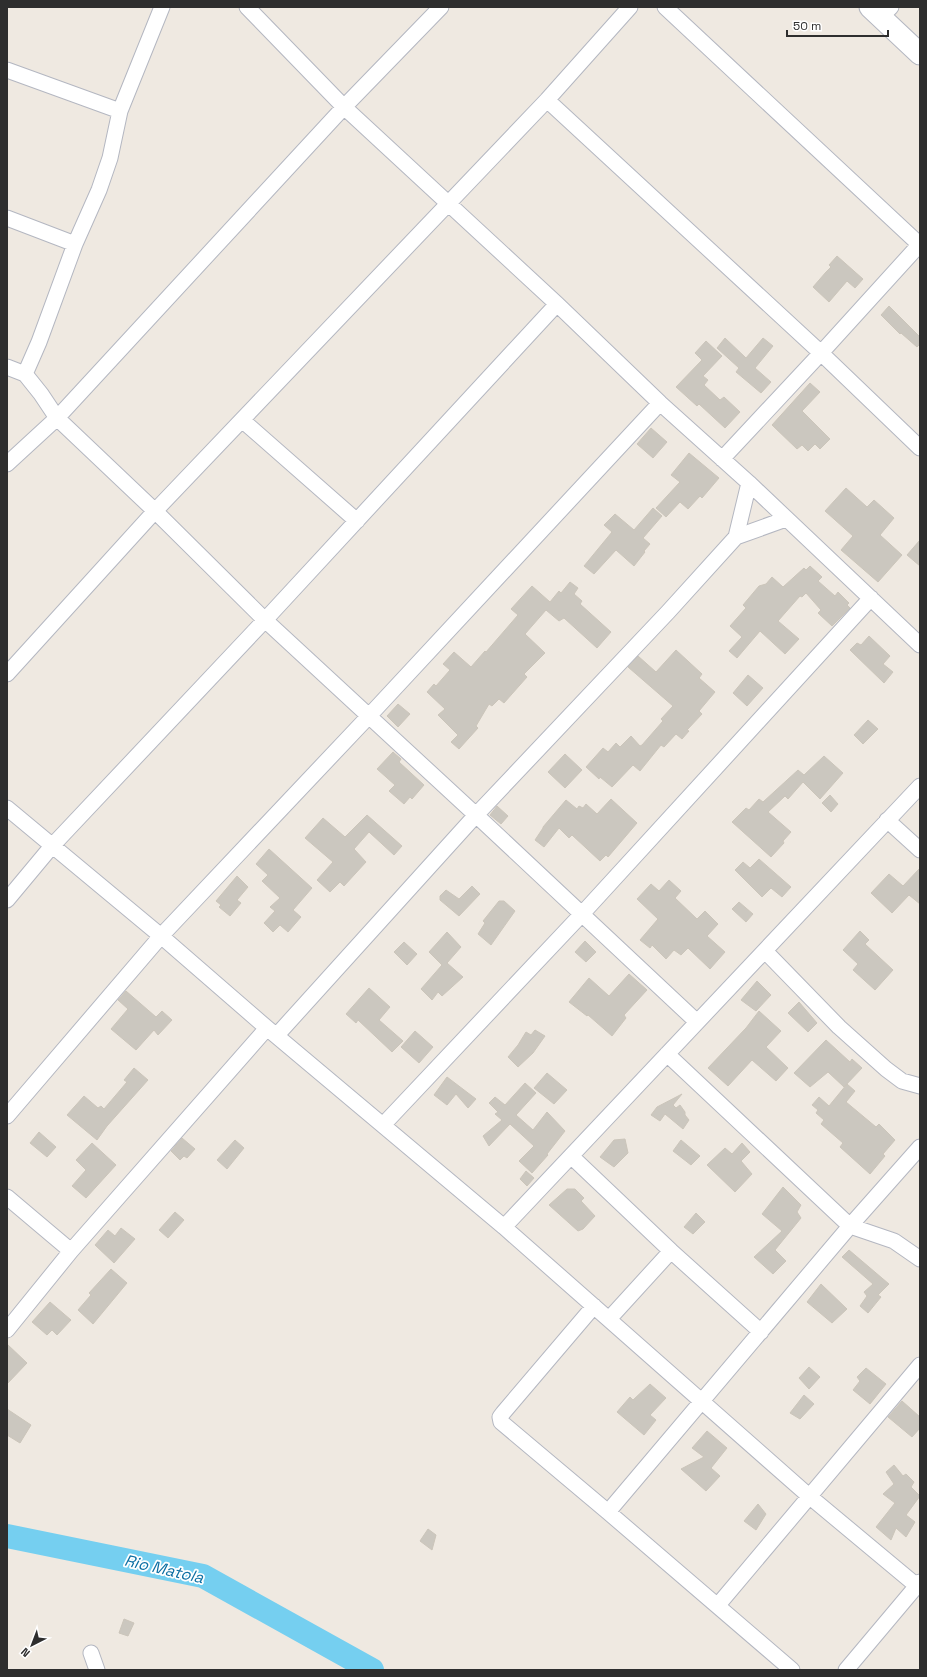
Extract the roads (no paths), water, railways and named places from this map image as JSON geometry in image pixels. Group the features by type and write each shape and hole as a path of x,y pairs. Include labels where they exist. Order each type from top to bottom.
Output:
{"street":[{"path":"25,374 39,342 75,244 99,190 110,158 120,111 162,7"},
{"path":"247,7 344,107 557,304 660,403 749,483 920,645"},
{"path":"7,464 57,418 344,107 441,7"},
{"path":"7,674 155,511 547,100 630,7"},
{"path":"665,7 920,244 822,353 722,459"},
{"path":"880,10 920,54"},
{"path":"7,70 120,111"},
{"path":"547,100 822,353 920,448"},
{"path":"7,218 75,244"},
{"path":"7,900 52,846 265,620 557,304"},
{"path":"7,367 25,374 57,418 155,511 265,620 697,1022"},
{"path":"7,1116 161,936 368,717 660,403"},
{"path":"242,420 357,521"},
{"path":"736,537 749,483"},
{"path":"7,1330 71,1251 272,1032 662,618 736,537 786,519"},
{"path":"383,1125 581,915 871,598"},
{"path":"504,1227 920,786"},
{"path":"7,808 161,936 272,1032 504,1227 809,1496 918,1584 846,1670"},
{"path":"887,820 920,850"},
{"path":"765,951 839,1027 871,1057 902,1081 920,1086"},
{"path":"667,1054 850,1226 894,1241 920,1259"},
{"path":"608,1512 850,1226 920,1147"},
{"path":"571,1156 671,1251 761,1332"},
{"path":"7,1197 71,1251"},
{"path":"609,1319 671,1251"},
{"path":"594,1306 500,1418 501,1422 792,1670"},
{"path":"718,1606 920,1364"},
{"path":"91,1653 97,1670"}],"waterway":[{"name":"Rio Matola","path":"7,1536 203,1576 372,1670"}]}
